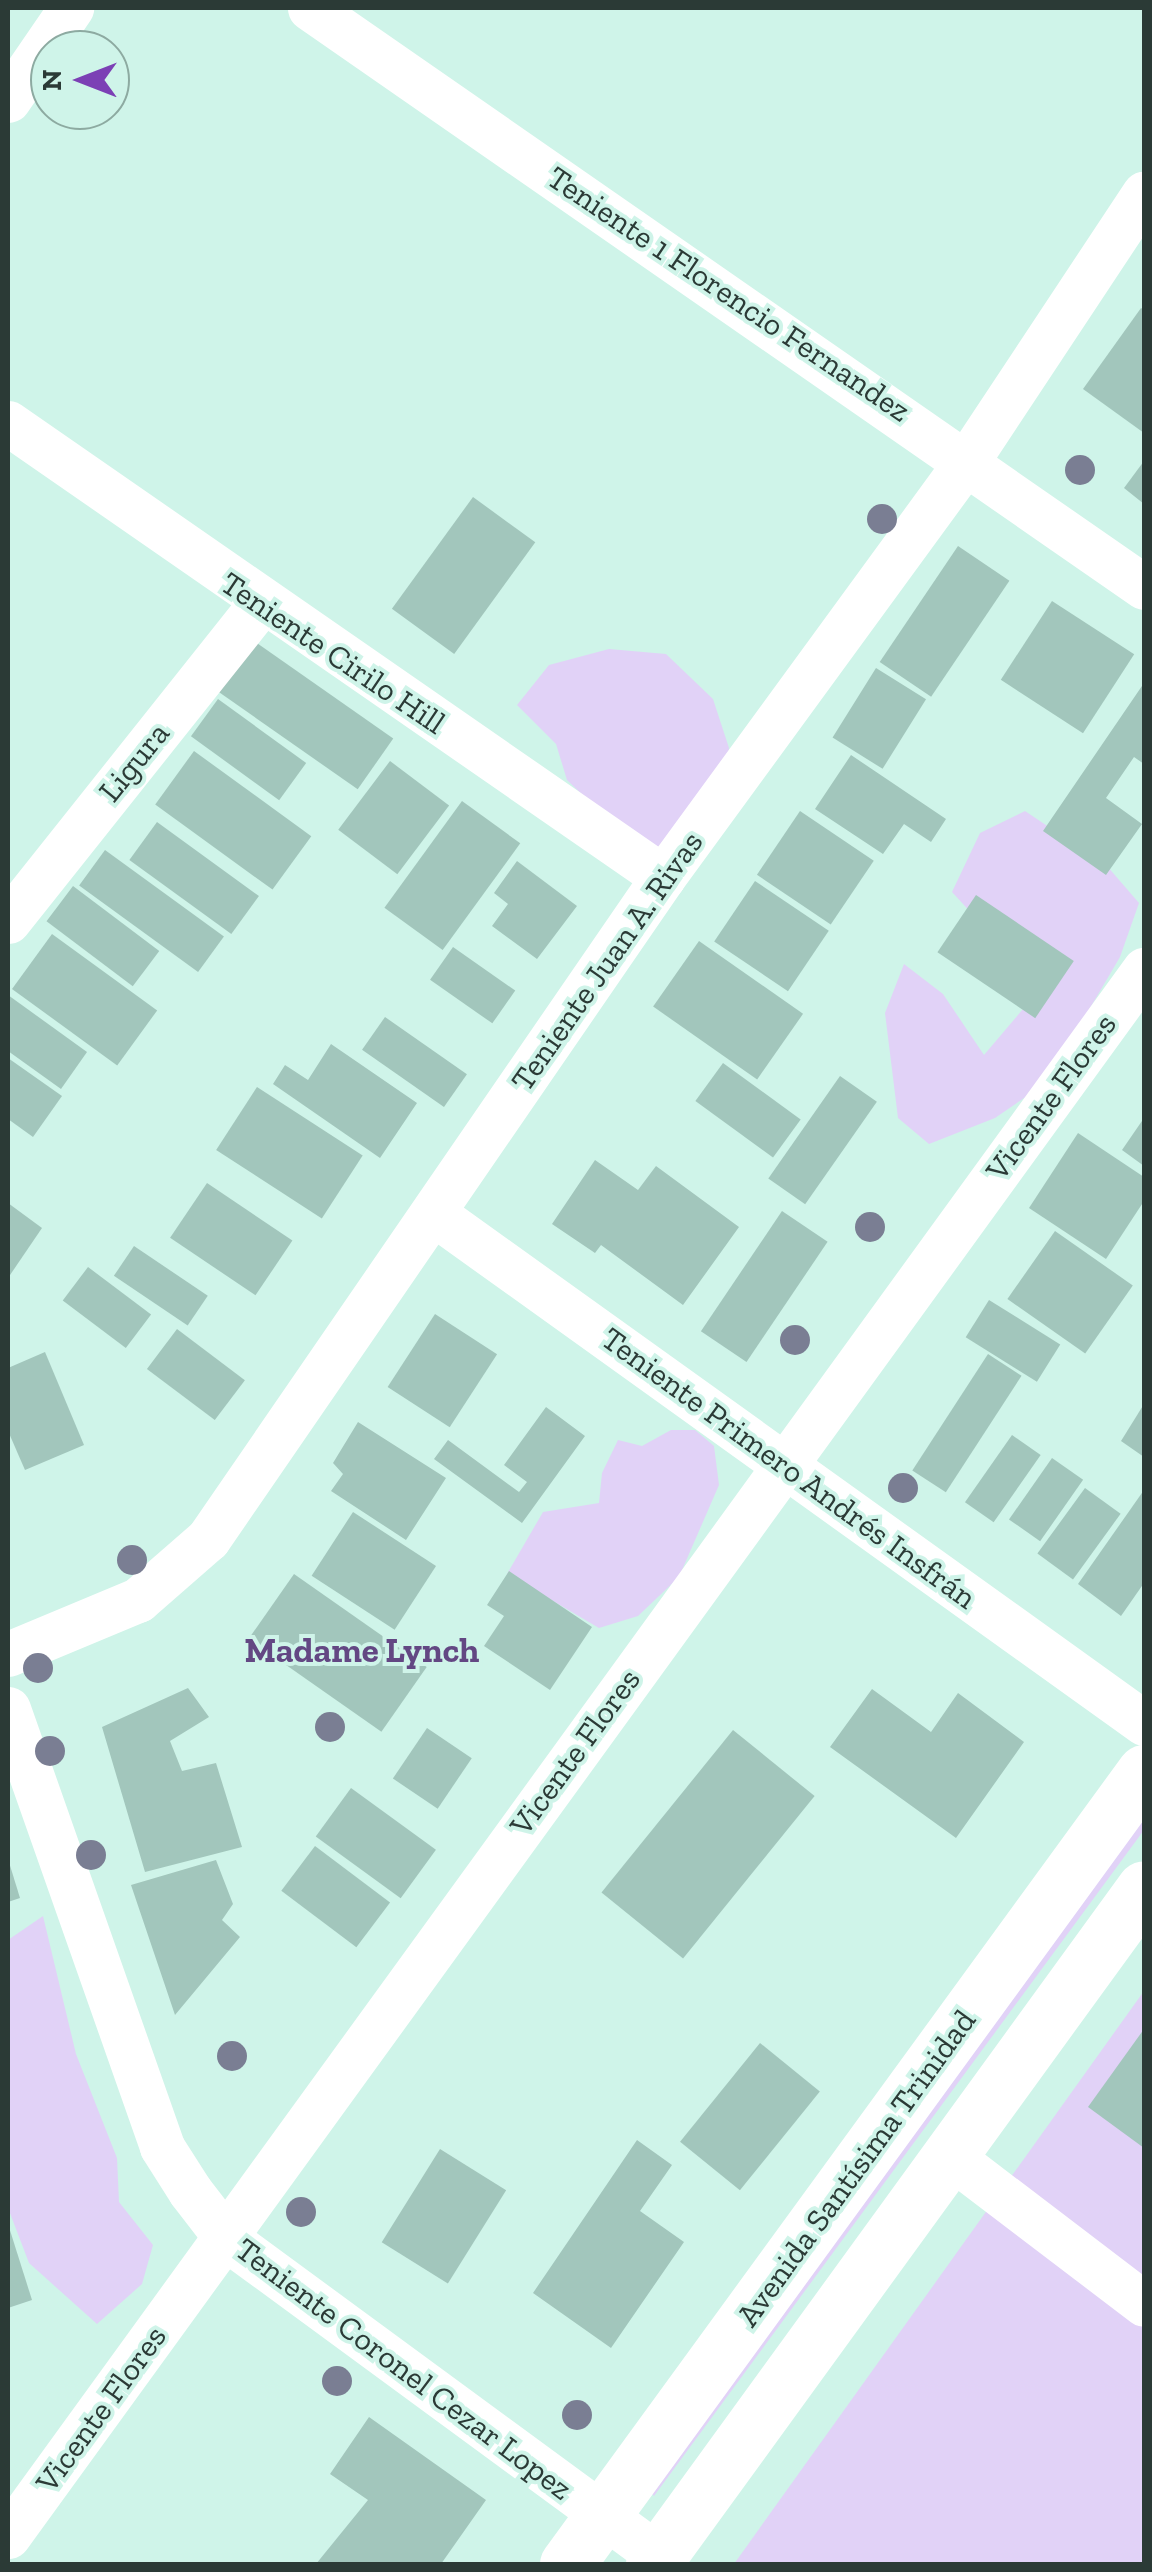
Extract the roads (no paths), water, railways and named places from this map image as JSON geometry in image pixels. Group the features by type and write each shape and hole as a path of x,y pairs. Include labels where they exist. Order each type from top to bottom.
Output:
{"main road":[{"name":"Avenida Santísima Trinidad","path":"567,2564 1144,1772"},
{"path":"656,2560 1144,1888"}],"street":[{"path":"8,100 71,8"},
{"name":"Teniente 1 Florencio Fernandez","path":"310,8 969,458 1144,587"},
{"name":"Teniente Juan A. Rivas","path":"8,1654 138,1600 208,1539 662,877 969,458 1144,194"},
{"name":"Teniente Cirilo Hill","path":"8,423 260,604 662,877"},
{"name":"Ligura","path":"8,921 260,604"},
{"name":"Vicente Flores","path":"8,2536 227,2239 781,1463 1144,970"},
{"name":"Teniente Primero Andrés Insfrán","path":"433,1214 1144,1724"},
{"name":"Teniente Coronel Cezar Lopez","path":"8,1710 162,2146 227,2239 656,2560"},
{"path":"950,2156 1144,2304"}],"district":[{"name":"Madame Lynch","path":"362,1650"}]}
